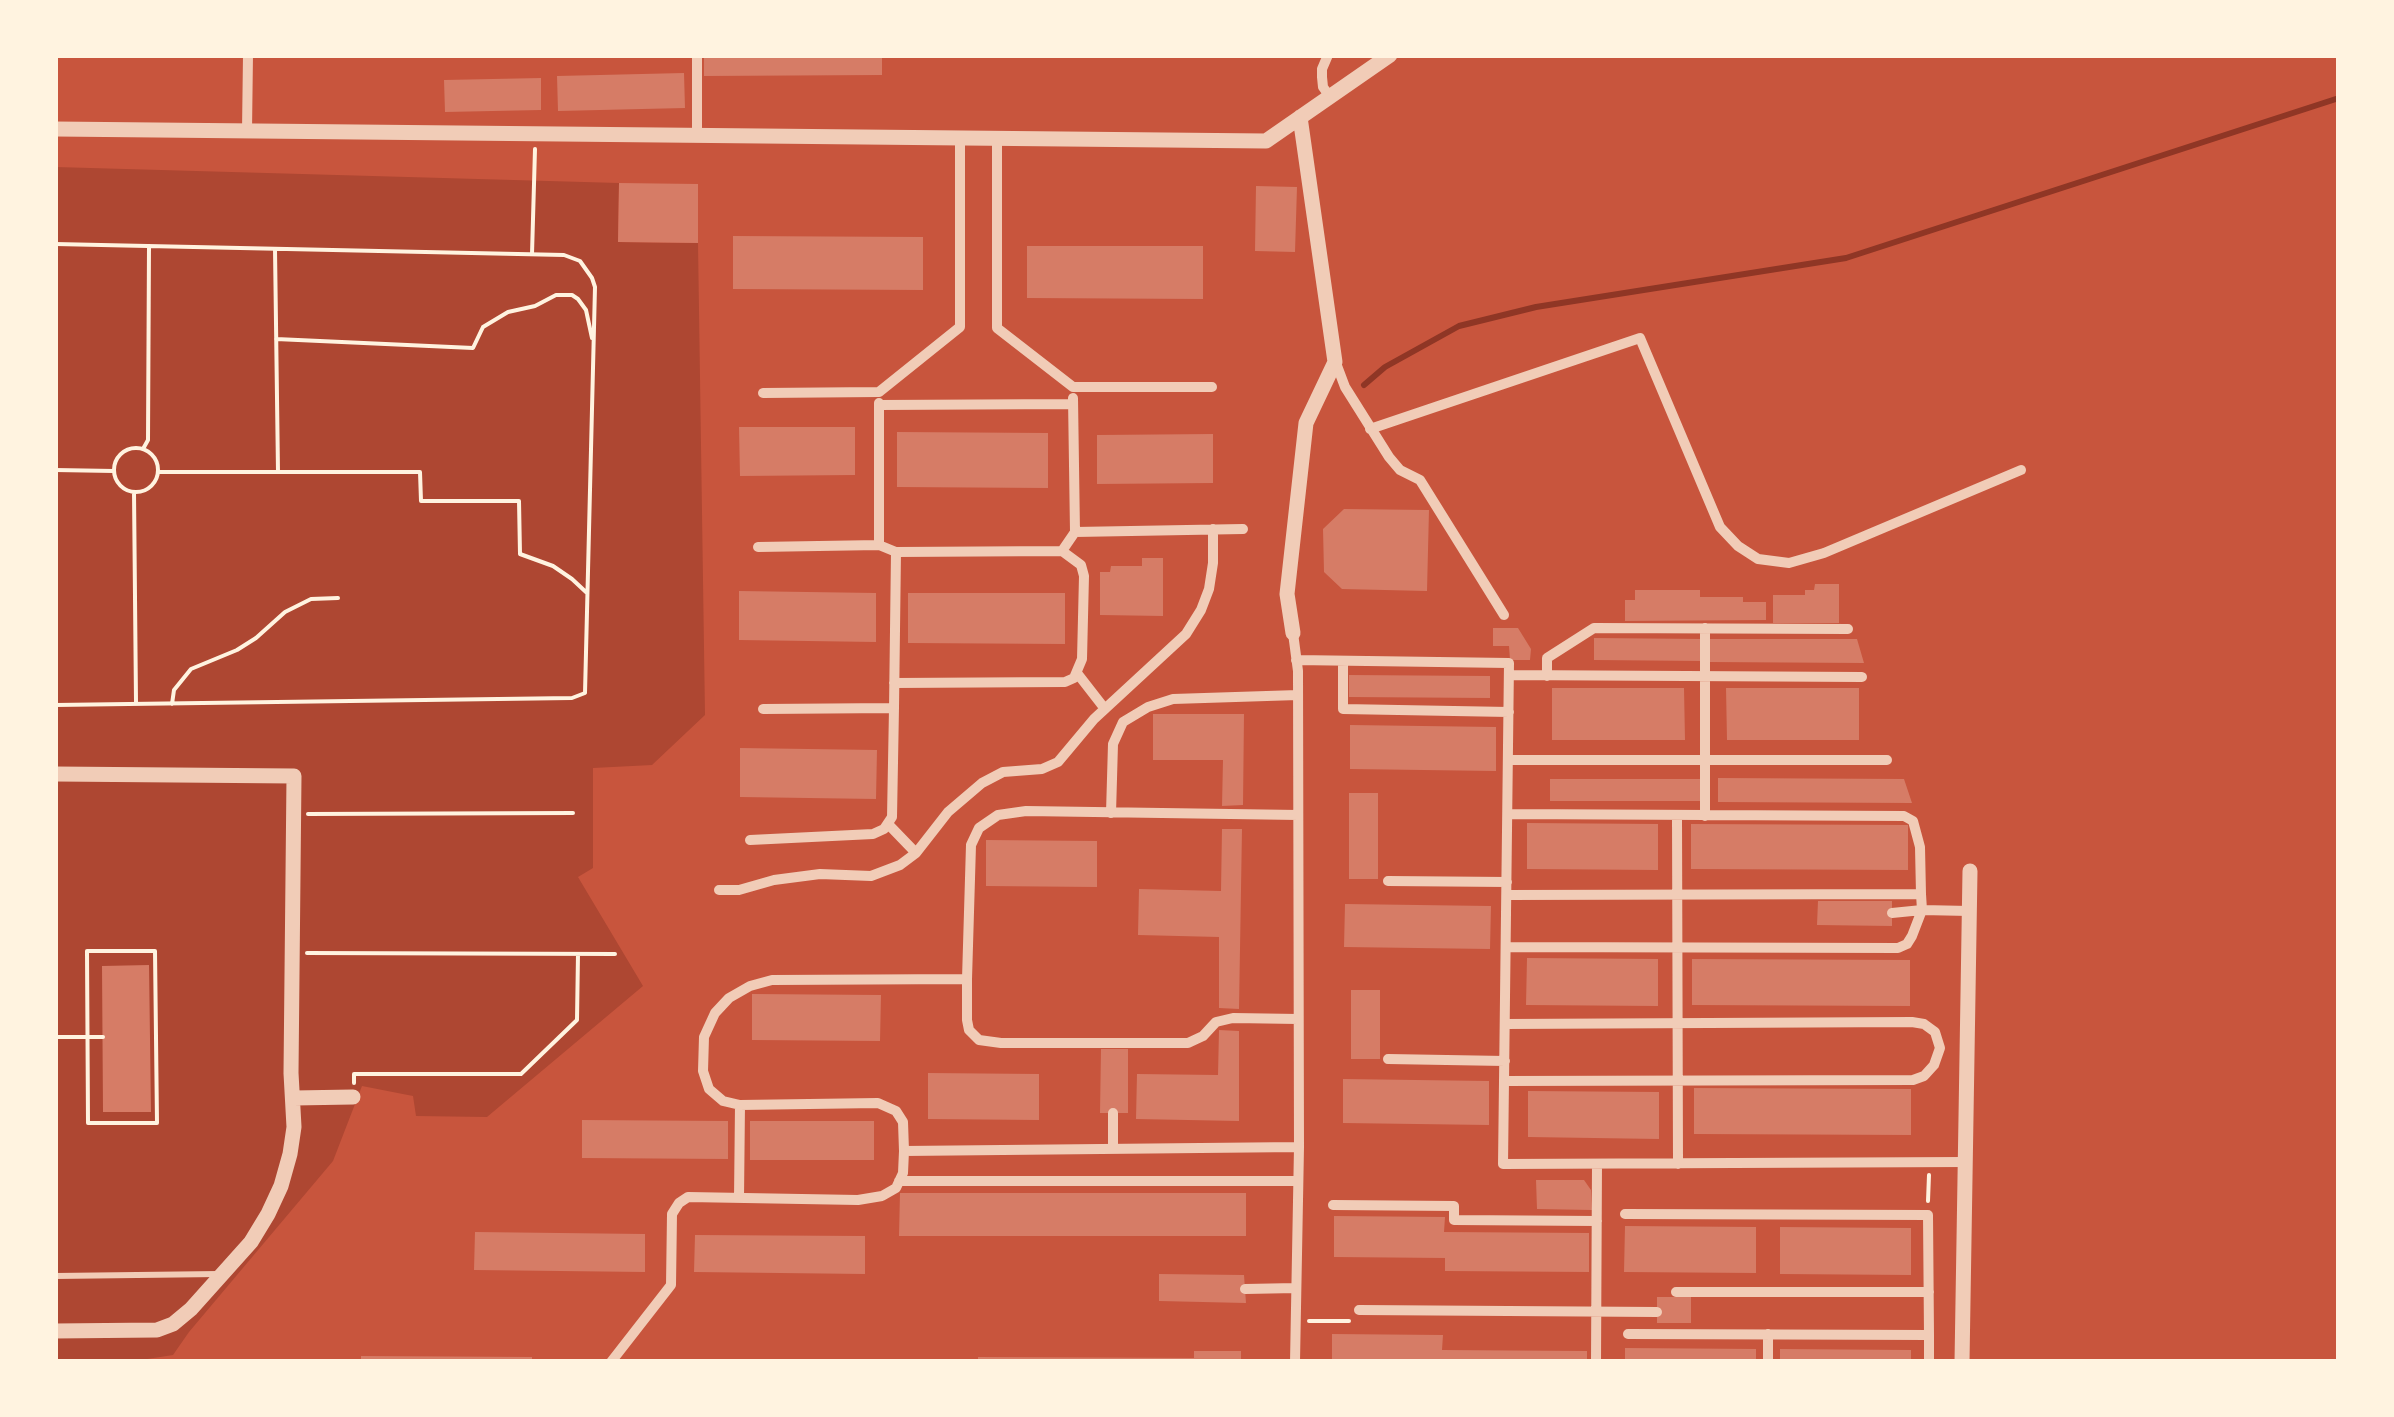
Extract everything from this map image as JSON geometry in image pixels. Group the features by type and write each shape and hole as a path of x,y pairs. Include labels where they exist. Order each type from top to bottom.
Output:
{"street":[{"path":"247,132 248,55"},
{"path":"697,55 697,136"},
{"path":"1328,55 1322,77 1330,98"},
{"path":"55,129 1266,141 1390,55"},
{"path":"1300,117 1335,362 1345,387 1400,470 1420,480 1504,614"},
{"path":"763,392 879,392 960,327 960,139"},
{"path":"997,139 997,328 1073,387 1212,387"},
{"path":"1370,429 1640,338 1720,528 1758,560 1789,563 1824,553 2022,470"},
{"path":"1295,1362 1298,695 1287,594 1306,422 1335,362"},
{"path":"1062,551 1074,532 1073,387"},
{"path":"879,392 880,544"},
{"path":"879,406 1073,404"},
{"path":"1074,532 1244,529"},
{"path":"719,890 739,890 774,880 820,874 871,876 900,866 948,812 982,783 1003,772 1042,768 1058,762 1105,708 1186,634 1209,590 1213,530"},
{"path":"758,546 880,544 896,552 1062,551 1082,565 1082,659 1074,678 1065,682 894,683"},
{"path":"750,840 874,834 884,829 892,817 896,552"},
{"path":"1548,676 1548,658 1594,628 1848,629"},
{"path":"1706,628 1706,816"},
{"path":"1296,660 1509,663 1503,1164 1965,1162"},
{"path":"1343,661 1343,710 1509,712"},
{"path":"1077,673 1105,708"},
{"path":"1509,675 1862,677"},
{"path":"1111,813 1113,744 1123,722 1148,706 1173,698 1298,695"},
{"path":"763,709 894,708"},
{"path":"1508,760 1887,760"},
{"path":"55,774 294,776 291,1072 294,1127 281,1186 250,1242 174,1324 157,1330 55,1331"},
{"path":"1506,946 1898,948 1907,944 1922,910 1920,847 1914,821 1904,816 1508,814"},
{"path":"1298,815 998,815 979,828 971,845 967,1020 969,1030 979,1040 1001,1043 1188,1043 1204,1036 1216,1022 1233,1018 1298,1019"},
{"path":"1677,816 1678,1164"},
{"path":"888,824 916,852"},
{"path":"1962,1362 1970,871"},
{"path":"1388,881 1507,882"},
{"path":"1506,895 1921,894"},
{"path":"1892,913 1969,911"},
{"path":"611,1362 670,1285 672,1214 688,1196 858,1200 882,1196 896,1188 902,1173 903,1122 896,1111 878,1103 740,1105 723,1101 708,1089 703,1071 704,1037 715,1013 729,998 772,980 968,978"},
{"path":"1504,1082 1913,1080 1924,1076 1934,1065 1940,1048 1935,1032 1912,1022 1505,1024"},
{"path":"1940,1048 1967,1048"},
{"path":"1388,1059 1504,1061"},
{"path":"294,1098 353,1097"},
{"path":"739,1198 740,1105"},
{"path":"1113,1114 1114,1149"},
{"path":"904,1151 1298,1147"},
{"path":"1596,1362 1598,1164"},
{"path":"899,1182 1298,1181"},
{"path":"1333,1206 1454,1206 1454,1220 1597,1221"},
{"path":"1625,1214 1928,1215 1928,1362"},
{"path":"1245,1288 1296,1288"},
{"path":"1676,1292 1929,1292"},
{"path":"1359,1310 1657,1312"},
{"path":"1628,1334 1929,1335"},
{"path":"1768,1334 1768,1362"}],"lane":[{"path":"55,1276 222,1274"}],"path":[{"path":"532,254 535,134"},
{"path":"55,244 572,256 586,268 595,287 585,693 55,706"},
{"path":"144,449 148,440 149,246"},
{"path":"275,249 278,472"},
{"path":"276,339 473,348 483,327 508,312 536,306 556,295 572,295 586,310 594,342"},
{"path":"144,449 155,458 159,472 152,486 134,492 124,489 114,471 118,458 123,452 144,449"},
{"path":"55,470 114,471"},
{"path":"159,472 420,472 421,502 519,501 520,554 553,566 588,595"},
{"path":"134,492 136,704"},
{"path":"172,704 174,690 192,669 237,650 285,612 311,599 338,598"},
{"path":"294,814 573,813"},
{"path":"86,950 156,950 158,1123 88,1123 86,1037 86,950"},
{"path":"292,953 616,954"},
{"path":"353,1097 354,1074 521,1074 577,1020 578,954"},
{"path":"55,1037 102,1037"},
{"path":"1928,1215 1929,1162"},
{"path":"1296,1321 1358,1321 1359,1310"}],"shaded area":[{"path":"55,167 619,183 618,242 698,243 705,715 652,765 593,768 593,868 578,877 643,986 487,1117 416,1116 413,1096 362,1086 333,1161 173,1355 147,1359 55,1361"}],"building":[{"path":"704,55 882,55 882,75 704,76"},
{"path":"684,73 685,108 558,111 557,76"},
{"path":"541,78 541,110 445,112 444,80"},
{"path":"619,183 698,184 698,243 618,242"},
{"path":"1256,186 1297,187 1295,252 1255,251"},
{"path":"733,236 923,237 923,290 733,289"},
{"path":"1027,246 1203,246 1203,299 1027,298"},
{"path":"739,427 855,427 855,475 740,476"},
{"path":"897,432 1048,433 1048,488 897,487"},
{"path":"1213,434 1213,483 1097,484 1097,435"},
{"path":"1344,509 1429,510 1427,591 1342,589 1324,572 1323,529"},
{"path":"1142,558 1163,558 1163,616 1100,615 1100,572 1110,572 1111,566 1142,566"},
{"path":"1815,584 1839,584 1839,623 1773,623 1773,595 1805,595 1805,590 1814,590"},
{"path":"1635,590 1700,590 1700,597 1743,597 1743,602 1766,602 1766,620 1625,621 1625,600 1635,600"},
{"path":"739,591 876,593 876,642 739,640"},
{"path":"908,593 1065,593 1065,644 908,643"},
{"path":"1493,628 1518,628 1531,649 1530,660 1510,660 1509,646 1493,646"},
{"path":"1594,638 1703,639 1703,661 1594,660"},
{"path":"1709,639 1857,639 1864,663 1709,662"},
{"path":"1349,675 1490,676 1490,698 1349,697"},
{"path":"1552,688 1684,688 1685,740 1552,740"},
{"path":"1726,688 1859,688 1859,740 1727,740"},
{"path":"1153,714 1244,714 1243,805 1222,806 1223,760 1153,760"},
{"path":"1350,725 1496,727 1496,771 1350,769"},
{"path":"740,748 877,750 876,799 740,797"},
{"path":"1718,778 1904,779 1912,803 1718,802"},
{"path":"1550,779 1700,779 1700,801 1550,801"},
{"path":"1349,793 1378,793 1378,879 1349,879"},
{"path":"1527,823 1658,824 1658,870 1527,869"},
{"path":"1691,824 1908,825 1908,870 1691,869"},
{"path":"1222,829 1242,829 1239,1009 1219,1008 1219,937 1138,935 1139,889 1221,891"},
{"path":"986,840 1097,841 1097,887 986,886"},
{"path":"1818,901 1892,901 1892,926 1817,925"},
{"path":"1345,904 1491,906 1490,949 1344,947"},
{"path":"1527,958 1658,959 1658,1006 1526,1005"},
{"path":"1692,959 1910,960 1910,1006 1692,1005"},
{"path":"149,965 151,1112 103,1112 102,966"},
{"path":"1351,990 1380,990 1380,1059 1351,1059"},
{"path":"752,994 881,995 880,1041 752,1040"},
{"path":"1219,1030 1239,1031 1239,1121 1136,1119 1137,1074 1218,1075"},
{"path":"1101,1049 1128,1049 1128,1113 1100,1113"},
{"path":"928,1073 1039,1074 1039,1120 928,1119"},
{"path":"1343,1079 1489,1081 1489,1125 1343,1123"},
{"path":"1694,1088 1911,1089 1911,1135 1694,1134"},
{"path":"1528,1091 1659,1092 1659,1139 1528,1137"},
{"path":"582,1120 728,1121 728,1159 582,1158"},
{"path":"750,1121 874,1121 874,1160 750,1160"},
{"path":"1536,1180 1584,1180 1591,1190 1592,1210 1537,1209"},
{"path":"900,1193 1246,1193 1246,1236 899,1236"},
{"path":"1334,1216 1445,1217 1444,1232 1589,1233 1589,1272 1445,1271 1445,1258 1334,1257"},
{"path":"1625,1226 1756,1227 1756,1273 1624,1272"},
{"path":"1780,1227 1911,1228 1911,1275 1780,1274"},
{"path":"475,1232 645,1234 645,1272 474,1270"},
{"path":"695,1235 865,1236 865,1274 694,1272"},
{"path":"1159,1274 1244,1275 1246,1303 1159,1301"},
{"path":"1657,1297 1691,1297 1691,1323 1657,1323"},
{"path":"1332,1334 1443,1335 1442,1350 1587,1351 1587,1362 1332,1362"},
{"path":"1625,1348 1756,1349 1756,1362 1625,1362"},
{"path":"1780,1349 1911,1350 1911,1362 1780,1362"},
{"path":"1194,1351 1241,1351 1241,1362 978,1362 978,1357 1194,1358"},
{"path":"361,1356 532,1357 532,1362 361,1362"}],"waterway":[{"path":"1364,385 1385,367 1459,326 1536,307 1846,258 2339,98"}]}
